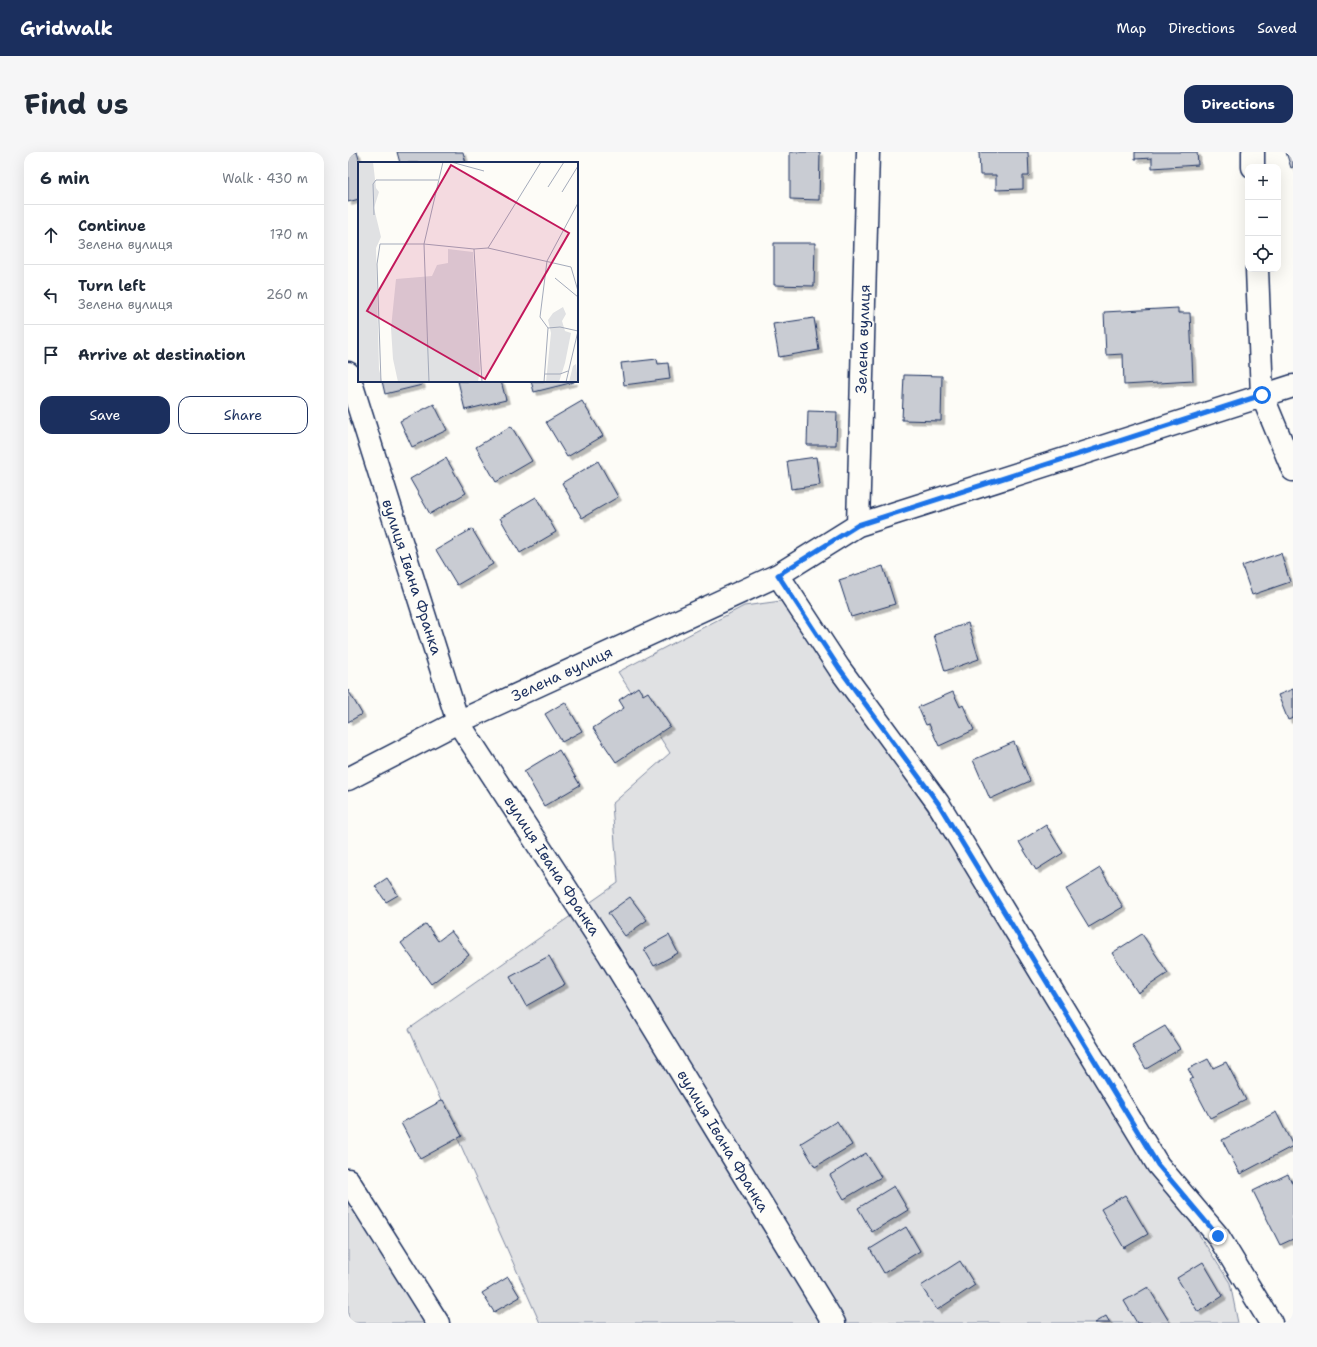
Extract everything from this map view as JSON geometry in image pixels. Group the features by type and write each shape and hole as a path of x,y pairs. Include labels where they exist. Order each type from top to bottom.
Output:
{"street":[{"name":"Зелена вулиця","path":"858,525 868,152"},
{"path":"1253,152 1253,164"},
{"path":"1257,272 1262,395 1293,470"},
{"name":"вулиця Івана Франка","path":"348,373 458,722 609,954 834,1323"},
{"name":"Зелена вулиця","path":"348,779 458,722 778,575 858,525 1293,386"},
{"path":"778,575 839,668 938,803 1158,1165 1218,1236 1271,1323"},
{"path":"348,1180 438,1323"}],"shaded area":[{"path":"781,601 927,809 1230,1283 1238,1323 540,1323 409,1029 618,883 612,804 670,753 618,672 744,606"},
{"path":"348,1189 430,1323 348,1323"}],"building":[{"path":"348,152 357,152 360,162 358,162 358,199 348,202"},
{"path":"397,152 463,152 466,162 400,162"},
{"path":"790,152 820,152 819,200 790,199"},
{"path":"979,152 1028,152 1029,176 1023,176 1023,189 996,190 996,175 980,175"},
{"path":"1135,152 1197,152 1198,165 1152,168 1152,158 1135,159"},
{"path":"1286,152 1293,152 1293,167 1291,168"},
{"path":"774,243 815,243 814,286 774,285"},
{"path":"1178,308 1178,313 1190,313 1193,381 1124,385 1123,354 1106,355 1104,312"},
{"path":"814,318 819,350 779,357 773,324"},
{"path":"657,359 658,364 668,363 670,379 624,385 621,363"},
{"path":"904,375 942,376 941,421 902,420"},
{"path":"382,382 421,382 422,385 385,394"},
{"path":"458,382 501,382 506,400 465,410"},
{"path":"531,382 574,382 534,392"},
{"path":"582,401 603,436 567,457 546,422"},
{"path":"434,404 447,430 412,447 400,421"},
{"path":"808,411 837,412 836,445 807,445"},
{"path":"511,426 532,461 496,482 476,447"},
{"path":"816,457 820,485 791,489 787,461"},
{"path":"446,458 466,493 430,514 410,479"},
{"path":"598,461 618,497 582,518 562,483"},
{"path":"536,497 556,532 520,553 500,518"},
{"path":"472,529 493,564 457,585 436,550"},
{"path":"1281,553 1290,582 1252,595 1242,566"},
{"path":"883,566 895,604 851,617 839,580"},
{"path":"968,623 979,659 945,671 934,635"},
{"path":"638,687 643,695 648,692 670,726 616,762 593,728 624,708 619,700"},
{"path":"1293,689 1293,718 1288,720 1278,695"},
{"path":"348,690 362,714 348,722"},
{"path":"953,692 960,707 963,705 974,730 939,746 929,724 926,725 918,707"},
{"path":"565,702 582,731 562,742 545,714"},
{"path":"1014,742 1030,781 990,799 973,760"},
{"path":"559,750 580,785 544,806 524,771"},
{"path":"1046,825 1063,853 1036,870 1019,842"},
{"path":"1100,868 1123,907 1089,927 1066,889"},
{"path":"387,878 398,895 386,902 375,886"},
{"path":"630,897 647,920 625,936 608,913"},
{"path":"426,924 438,941 451,931 469,955 431,984 401,943"},
{"path":"1142,934 1168,973 1138,993 1112,953"},
{"path":"669,935 678,953 654,966 644,949"},
{"path":"549,956 565,984 526,1006 510,977"},
{"path":"1165,1026 1180,1049 1146,1069 1132,1045"},
{"path":"1208,1059 1213,1068 1226,1062 1246,1100 1210,1118 1190,1080 1193,1078 1188,1069"},
{"path":"443,1100 462,1136 420,1159 401,1123"},
{"path":"1276,1112 1293,1146 1240,1174 1222,1140"},
{"path":"837,1121 852,1145 815,1167 801,1143"},
{"path":"866,1153 881,1177 844,1199 830,1175"},
{"path":"1288,1174 1293,1185 1293,1239 1280,1245 1253,1191"},
{"path":"894,1186 908,1210 872,1232 858,1208"},
{"path":"1125,1195 1148,1234 1124,1248 1101,1209"},
{"path":"906,1227 920,1251 884,1273 870,1249"},
{"path":"960,1261 975,1285 937,1310 921,1286"},
{"path":"1203,1262 1223,1296 1198,1312 1177,1278"},
{"path":"508,1277 520,1297 494,1312 482,1293"},
{"path":"1148,1287 1170,1323 1137,1323 1124,1301"},
{"path":"1106,1316 1110,1323 1094,1323"}],"route":[{"path":"1218,1236 1158,1165 938,803 839,668 778,575 858,525 1262,395"}]}
